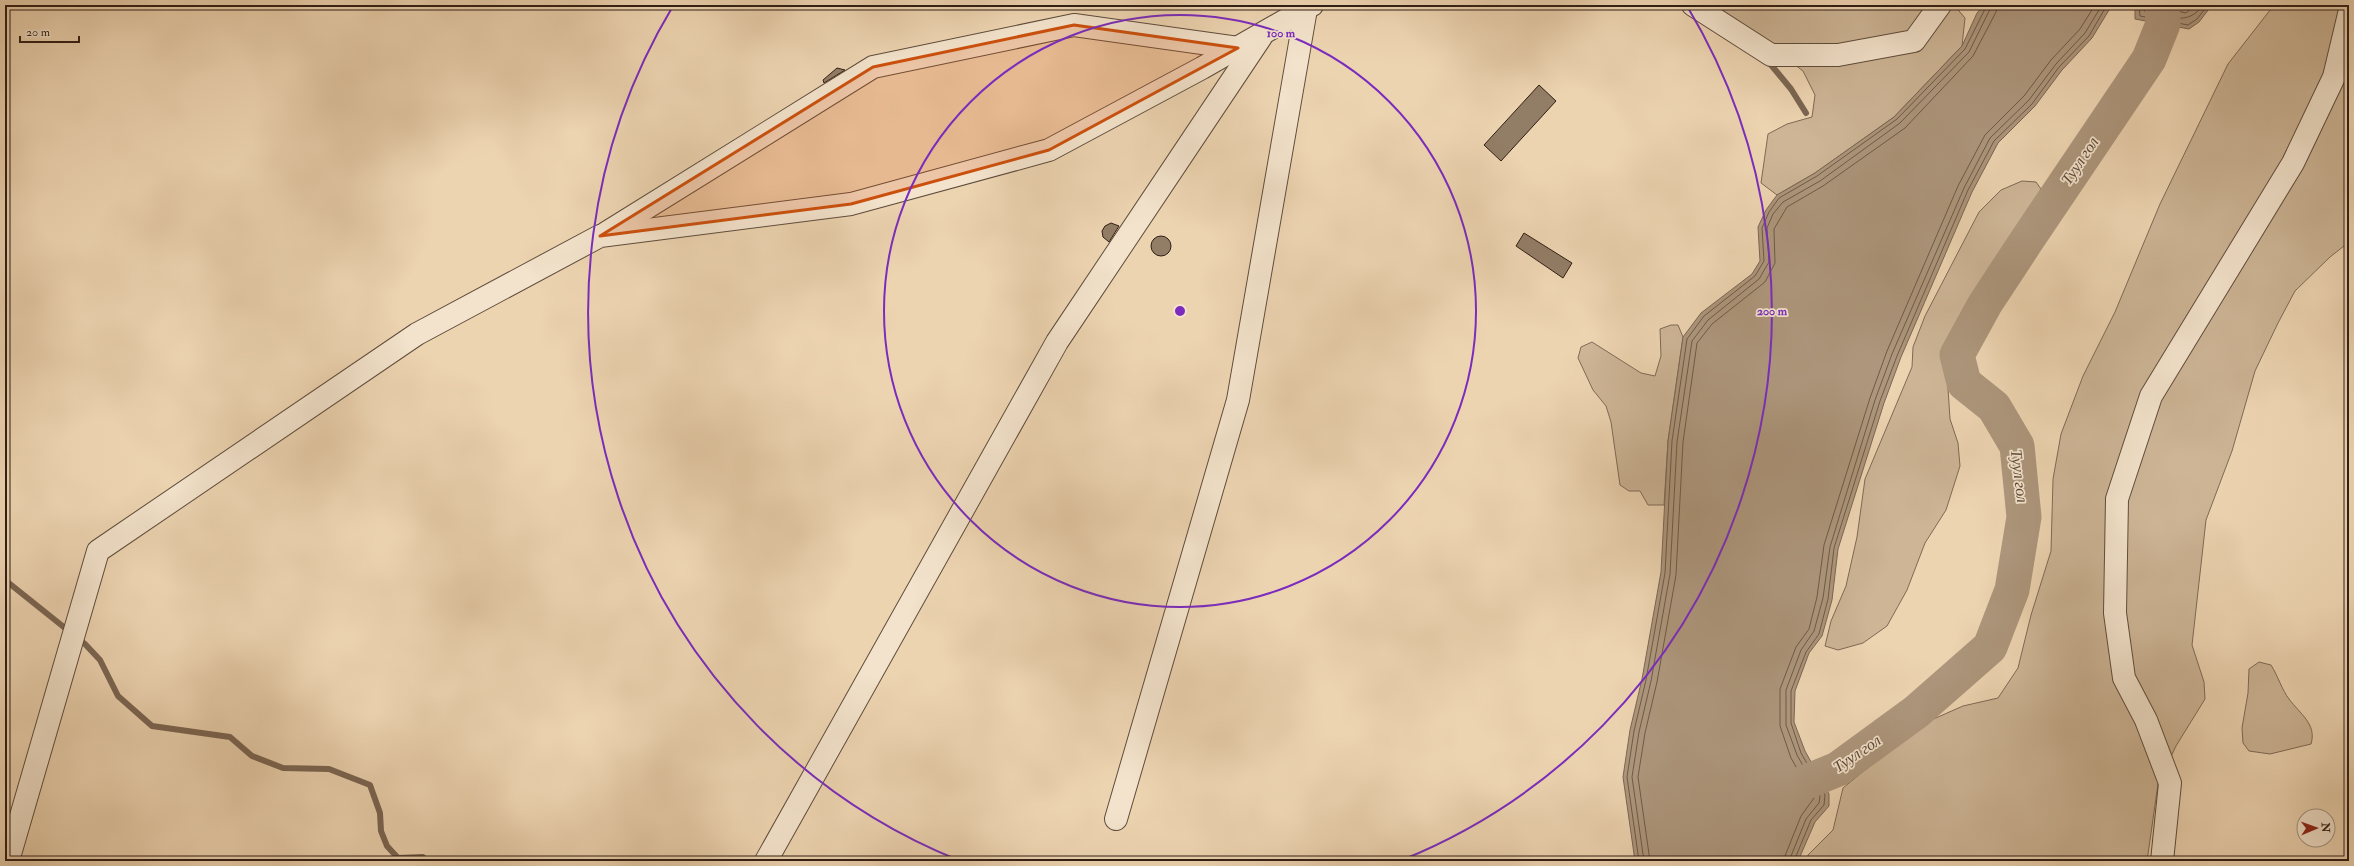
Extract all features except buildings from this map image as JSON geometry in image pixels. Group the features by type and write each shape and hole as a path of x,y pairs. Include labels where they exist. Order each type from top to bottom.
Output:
{"street":[{"path":"1692,5 1771,55 1838,55 1914,41 1940,5"},
{"path":"600,236 851,204 1049,150 1238,48 1309,7"},
{"path":"1116,819 1238,400 1309,7"},
{"path":"2162,861 2170,783 2146,720 2124,678 2115,613 2117,498 2152,396 2293,163 2334,77 2349,14"},
{"path":"8,861 98,551 417,334 600,236 873,68 1074,25 1238,48"},
{"path":"766,861 1057,342 1264,33"}],"highlighted area":[{"path":"1074,25 1238,48 1049,150 851,204 600,236 873,67"}],"shaded area":[{"path":"1704,5 1954,5 1965,18 1962,46 1894,117 1815,173 1777,195 1761,183 1768,134 1787,124 1812,117 1815,95 1803,71 1759,37"},
{"path":"2274,5 2349,5 2349,242 2330,257 2295,291 2278,323 2255,371 2232,451 2206,520 2192,645 2204,682 2205,699 2176,746 2158,784 2147,861 1807,861 1808,855 1833,830 1843,788 1920,725 1963,706 1998,698 2018,668 2031,615 2051,551 2053,479 2061,434 2083,376 2115,312 2160,204 2228,64"},
{"path":"2022,181 2036,182 2041,189 2034,211 1979,285 1946,357 1950,419 1958,443 1960,466 1946,510 1925,543 1907,590 1887,626 1863,643 1838,650 1825,646 1831,621 1846,586 1857,537 1865,479 1912,367 1913,347 1925,316 1979,212 2001,190"},
{"path":"1671,325 1678,325 1683,337 1668,441 1664,505 1648,505 1640,491 1629,491 1620,485 1611,422 1606,406 1593,390 1578,358 1581,347 1592,342 1641,373 1655,376 1661,356 1660,329"},
{"path":"2259,662 2271,665 2287,695 2310,725 2312,731 2311,744 2270,754 2249,751 2243,743 2242,728 2248,693 2249,669"}],"water":[{"path":"1984,5 2112,5 2092,38 2062,70 2035,106 1998,143 1972,192 1901,357 1884,403 1838,549 1832,600 1822,636 1809,653 1795,691 1794,722 1805,751 1829,794 1829,806 1815,822 1798,861 1635,861 1623,777 1630,730 1642,679 1661,572 1668,441 1683,337 1701,313 1752,274 1760,261 1758,227 1766,210 1777,195 1815,173 1894,117 1962,46 1977,13"},
{"path":"2135,5 2212,5 2199,22 2189,29 2135,19"}],"waterway":[{"name":"Туул гол","path":"1774,795 1838,769 1916,712 1990,647 2012,590 2024,517 2017,446 1994,407 1964,383 1957,355 1985,304 2149,59 2163,24 2162,5"},
{"path":"1767,60 1791,89 1806,113"},
{"path":"5,580 85,644 100,660 118,696 152,726 230,737 252,756 283,768 329,769 370,785 380,813 381,831 387,846 398,858 423,857 425,861"}]}
